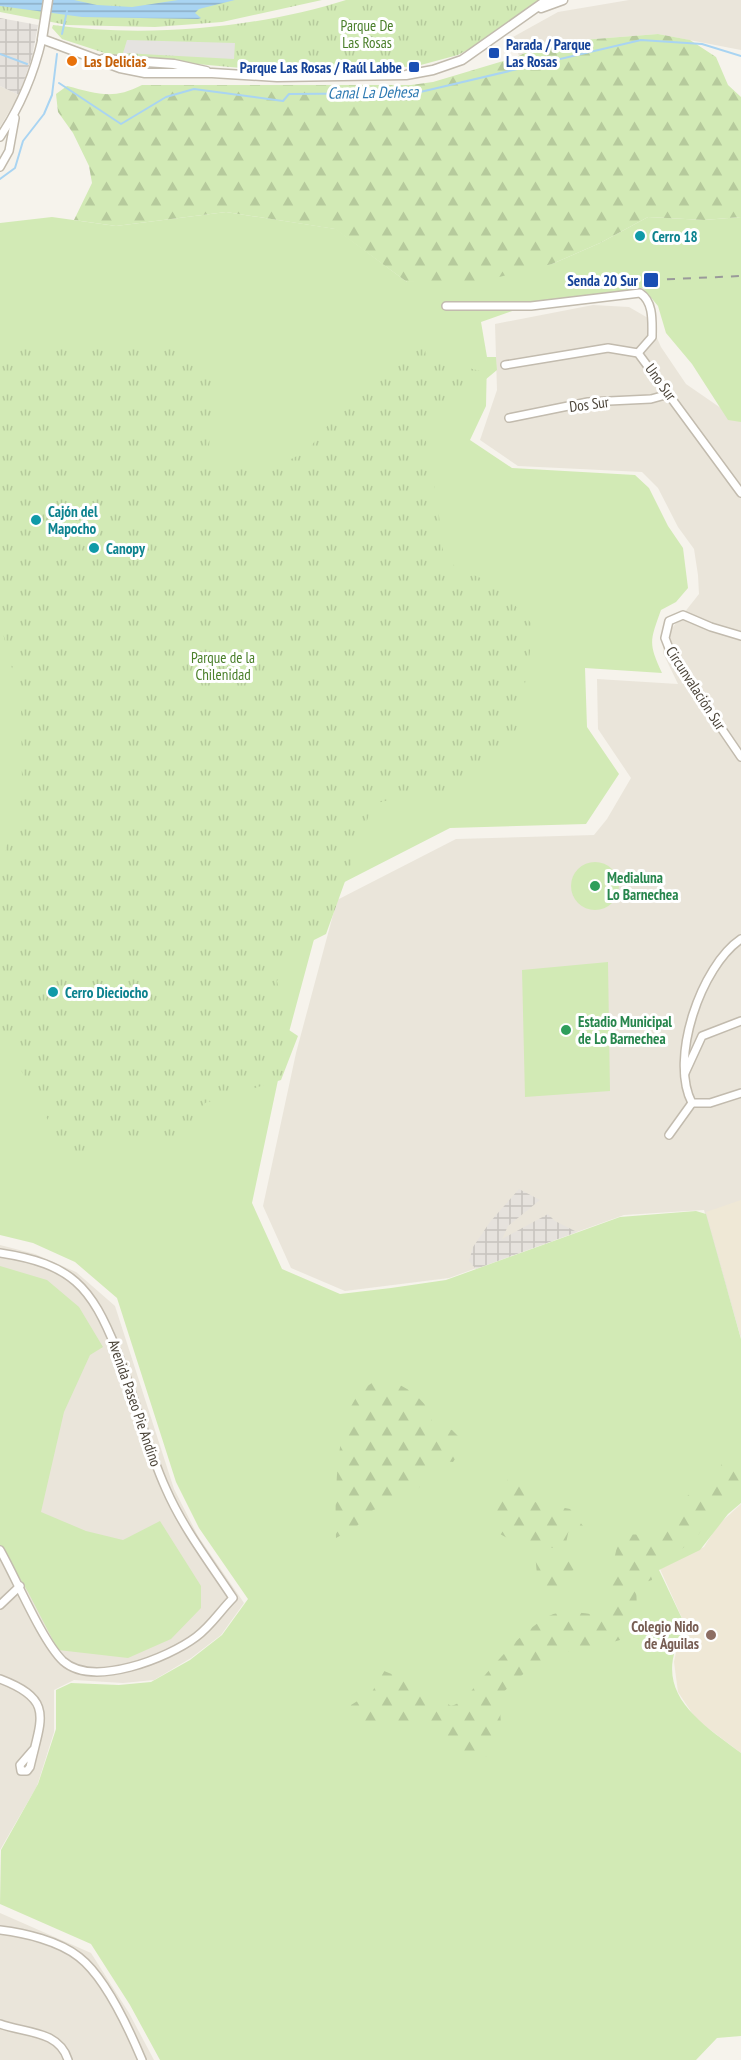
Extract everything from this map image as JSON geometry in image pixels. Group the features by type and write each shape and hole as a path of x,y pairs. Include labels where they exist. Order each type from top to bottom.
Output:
{"street":[{"path":"0,137 17,110 32,74 43,35 48,0"},
{"path":"43,35 120,68 145,73 212,73 277,77 420,73 462,60 547,0"},
{"path":"530,14 563,0"},
{"path":"99,59 174,64 212,73"},
{"path":"145,73 142,67 148,62"},
{"path":"0,167 9,152 17,110"},
{"path":"446,306 531,306 640,293 646,297 652,314 652,337 638,353"},
{"name":"Uno Sur","path":"505,365 608,348 638,353 741,493"},
{"name":"Dos Sur","path":"509,418 588,402 651,399 669,394"},
{"name":"Circunvalación Sur","path":"741,636 683,615 669,621 665,634 672,656 741,757"},
{"path":"692,1103 687,1092 683,1057 689,1023 718,963 741,939"},
{"path":"684,1075 702,1036 741,1021"},
{"path":"692,1103 710,1103 741,1093"},
{"path":"669,1135 692,1103"},
{"name":"Avenida Paseo Pie Andino","path":"0,1253 24,1257 56,1268 82,1288 97,1305 112,1335 166,1490 183,1524 233,1598 209,1626 173,1652 130,1667 100,1671 82,1669 65,1663 51,1647 20,1586"},
{"path":"0,1550 20,1586 0,1605"},
{"path":"0,1678 25,1689 37,1702 41,1721 33,1750"},
{"path":"0,1930 60,1946 86,1963 121,2016 142,2060"},
{"path":"0,2024 53,2038 62,2046 68,2060"}],"shaded area":[{"path":"629,0 741,0 741,50 658,34 544,43 519,56 513,37 558,12"},
{"path":"0,18 38,25 32,57 19,95 0,86"},
{"path":"127,40 235,43 234,59 123,53"},
{"path":"0,86 19,95 0,127"},
{"path":"593,305 629,307 648,318 661,347 686,384 741,422 741,1338 704,1210 624,1215 449,1278 345,1291 291,1268 263,1206 296,1053 337,900 456,839 594,835 607,819 631,778 598,729 597,679 678,684 663,653 665,637 699,594 698,575 694,549 678,527 658,488 642,472 518,466 480,440 497,390 495,324"},
{"path":"519,1189 540,1200 508,1226 502,1239 548,1214 555,1221 577,1232 476,1269 469,1261 473,1247 490,1222"},
{"path":"741,1200 741,1336 706,1212"},
{"path":"0,1245 35,1254 76,1272 115,1306 174,1489 198,1536 244,1603 221,1635 191,1658 154,1680 123,1683 74,1680 54,1690 54,1732 37,1786 0,1850"},
{"name":"Colegio Nido de Águilas","path":"741,1504 741,1753 696,1719 678,1692 674,1662 678,1643 686,1627 660,1569 704,1547 718,1525"},
{"path":"0,1913 91,1953 129,2013 154,2060 0,2060"}],"green space":[{"path":"0,0 322,0 222,22 155,27 67,25 0,12"},
{"name":"Parque De Las Rosas","path":"346,0 542,0 484,41 458,55 417,66 380,69 266,70 117,57 62,39 52,28 53,25 125,31 201,28 276,18"},
{"path":"658,34 690,40 716,57 728,85 741,97 741,217 704,220 648,217 600,243 552,264 483,281 407,282 335,229 226,212 116,226 74,220 92,183 89,166 73,133 58,112 56,94 67,86 114,94 142,85 411,85 433,82 517,57 544,43"},
{"path":"226,212 336,229 407,282 552,264 600,243 648,217 704,220 741,217 741,422 728,420 692,364 666,333 658,306 643,288 532,304 481,322 487,357 486,406 470,440 512,468 635,475 649,488 668,526 683,548 688,588 676,602 661,610 655,629 652,642 654,655 662,673 585,668 587,727 619,774 586,824 450,828 327,891 285,1047 252,1203 282,1269 340,1294 446,1280 620,1217 696,1211 706,1214 741,1339 741,1503 728,1514 700,1550 659,1570 686,1627 676,1649 672,1668 675,1685 693,1715 741,1753 741,2036 717,2038 696,2060 160,2060 130,2005 91,1944 0,1904 1,1850 38,1784 56,1729 56,1690 71,1683 119,1685 151,1682 190,1660 222,1635 248,1599 199,1528 176,1482 117,1298 75,1262 33,1243 0,1235 0,223 52,217 116,226"},
{"name":"Parque de la Chilenidad","path":"424,341 426,357 484,372 487,357 496,357 497,370 461,400 428,408 426,440 443,551 455,567 497,585 531,623 530,652 519,721 511,743 448,796 401,797 373,804 326,934 304,945 277,981 289,1030 298,1036 281,1080 205,1103 180,1145 127,1135 72,1165 0,1031 0,869 22,791 21,703 0,622 0,343 193,347 214,381 208,461 285,462 307,451 352,395"},
{"name":"Medialuna Lo Barnechea","path":"590,862 600,862 612,869 619,881 619,891 612,903 600,910 590,910 575,899 571,891 571,881 582,866"},
{"name":"Estadio Municipal de Lo Barnechea","path":"608,962 610,1091 525,1097 522,970"},
{"path":"0,1266 47,1280 79,1307 103,1347 90,1355 64,1412 41,1512 86,1531 123,1540 160,1521 201,1586 201,1608 171,1639 128,1658 58,1650 0,1545"},
{"path":"376,1380 393,1381 414,1393 430,1410 432,1422 437,1427 452,1430 462,1440 461,1450 453,1462 434,1460 429,1478 407,1499 373,1510 356,1527 336,1538 338,1464 345,1425 350,1408 358,1395"},
{"path":"741,1457 741,1487 712,1515 698,1535 682,1549 660,1558 651,1574 652,1580 636,1585 637,1610 620,1640 584,1650 555,1653 530,1668 499,1696 502,1739 490,1757 475,1755 460,1758 440,1727 402,1723 365,1728 349,1717 351,1705 372,1692 384,1671 404,1679 411,1690 434,1694 451,1706 461,1702 511,1646 539,1622 558,1613 590,1614 609,1601 610,1587 617,1575 630,1572 613,1564 620,1534 647,1535 663,1531 676,1519 688,1495 707,1491 723,1462"},
{"path":"514,1467 525,1496 535,1502 570,1509 583,1526 569,1529 566,1543 559,1549 547,1547 546,1556 550,1564 577,1559 590,1562 568,1573 554,1596 539,1596 535,1553 500,1534 491,1513 489,1505 508,1485 507,1475"}],"water":[{"path":"0,0 74,0 97,5 132,7 178,0 235,0 199,9 195,13 201,18 198,19 82,17 0,6"}],"waterway":[{"path":"62,34 67,11"},
{"name":"Canal La Dehesa","path":"59,83 121,124 166,97 194,89 283,101 289,94 416,93 641,40 702,44 741,56"},
{"name":"Canal La Dehesa","path":"0,54 27,64"},
{"path":"0,179 15,168 23,141 44,114 52,95 57,54"}],"railway":[{"path":"651,280 741,276"}],"place":[{"name":"Parada / Parque Las Rosas","path":"494,53"},
{"name":"Las Delicias","path":"72,61"},
{"name":"Parque Las Rosas / Raúl Labbe","path":"414,67"},
{"name":"Cerro 18","path":"640,236"},
{"name":"Senda 20 Sur","path":"651,280"},
{"name":"Cajón del Mapocho","path":"36,520"},
{"name":"Canopy","path":"94,548"},
{"name":"Medialuna Lo Barnechea","path":"595,886"},
{"name":"Cerro Dieciocho","path":"53,992"},
{"name":"Estadio Municipal de Lo Barnechea","path":"566,1030"},
{"name":"Colegio Nido de Águilas","path":"711,1635"}]}
